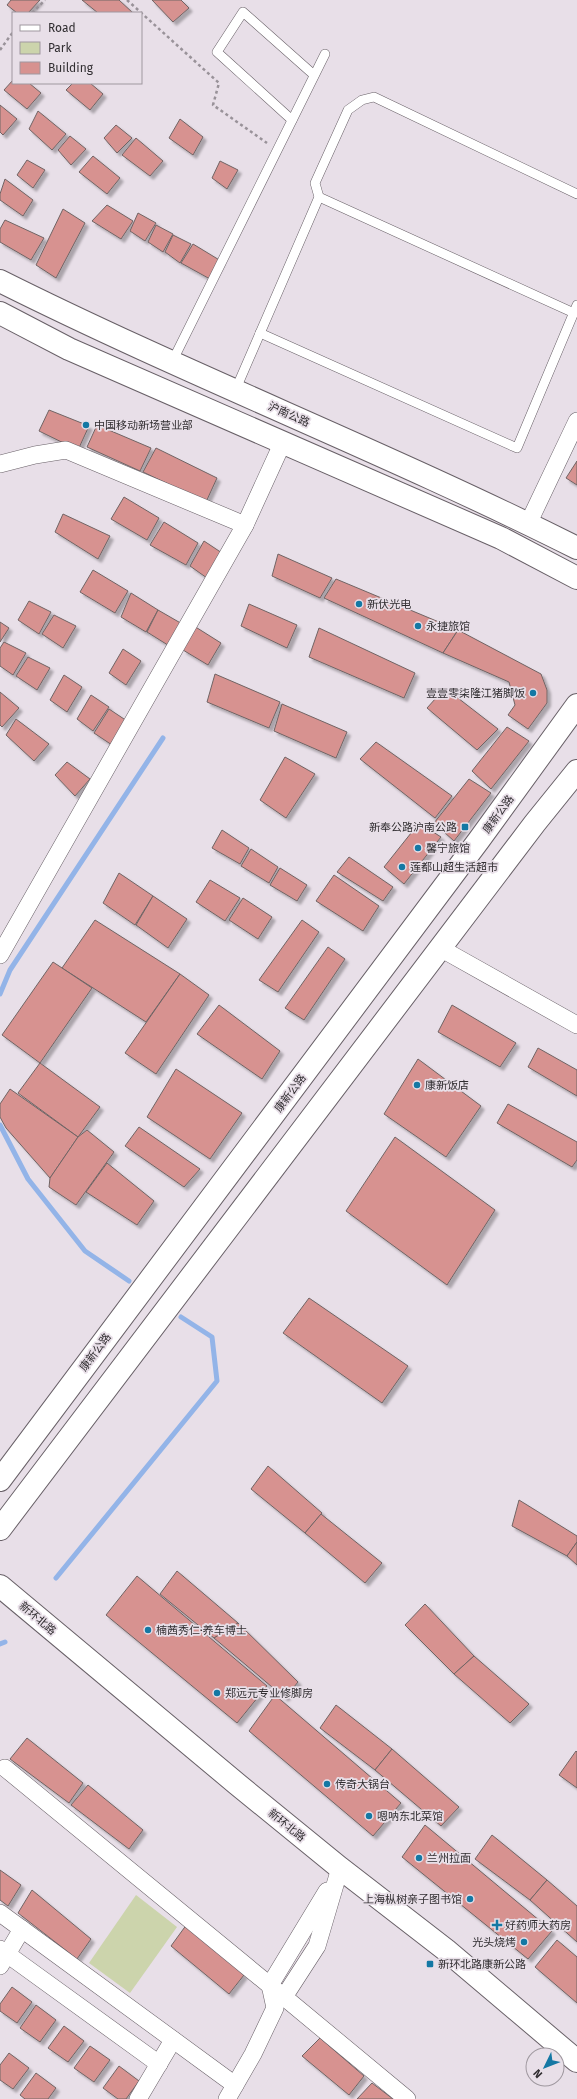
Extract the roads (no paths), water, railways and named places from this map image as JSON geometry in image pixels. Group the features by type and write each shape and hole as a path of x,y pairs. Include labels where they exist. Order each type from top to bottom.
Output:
{"main road":[{"name":"沪南公路","path":"0,281 80,321 235,390 528,524 577,548"},
{"path":"0,313 69,349 282,444 501,538 577,578"},
{"name":"康新公路","path":"0,1480 479,840 577,705"},
{"path":"0,1529 440,948 577,771"},
{"name":"新环北路","path":"0,1586 340,1868 446,1950 577,2061"}],"street":[{"path":"528,524 577,421"},
{"path":"0,955 245,525 282,444"},
{"path":"0,464 36,455 66,450 245,525"},
{"path":"440,948 577,1025"},
{"path":"5,1768 407,2099"},
{"path":"0,1913 173,2040 231,2092 275,2008 270,1985 340,1868"},
{"path":"284,1997 316,1946 340,1868"},
{"path":"22,1929 2,1957 159,2064"},
{"path":"138,2099 173,2040"}],"lane":[{"path":"292,120 217,52 243,12 314,75"},
{"path":"172,362 325,54"},
{"path":"235,390 318,198 315,183 348,110 362,100 374,97 577,194"},
{"path":"260,333 518,448 575,309 318,198"}],"waterway":[{"path":"0,994 10,970 163,738"},
{"path":"0,1125 28,1179 85,1251 129,1281"},
{"path":"56,1578 217,1381 212,1337 181,1317"},
{"path":"0,1644 5,1642"}],"place":[{"name":"中国移动新场营业部","path":"86,425"},
{"name":"新伏光电","path":"359,604"},
{"name":"永捷旅馆","path":"418,626"},
{"name":"壹壹零柒隆江猪脚饭","path":"533,693"},
{"name":"新奉公路沪南公路","path":"465,827"},
{"name":"馨宁旅馆","path":"418,848"},
{"name":"莲都山超生活超市","path":"402,867"},
{"name":"康新饭店","path":"417,1085"},
{"name":"楠茜秀仁·养车博士","path":"148,1630"},
{"name":"郑远元专业修脚房","path":"217,1693"},
{"name":"传奇大锅台","path":"327,1784"},
{"name":"嗯呐东北菜馆","path":"369,1816"},
{"name":"兰州拉面","path":"419,1858"},
{"name":"上海枞树亲子图书馆","path":"470,1899"},
{"name":"好药师大药房","path":"497,1925"},
{"name":"光头烧烤","path":"524,1942"},
{"name":"新环北路康新公路","path":"430,1964"}]}
